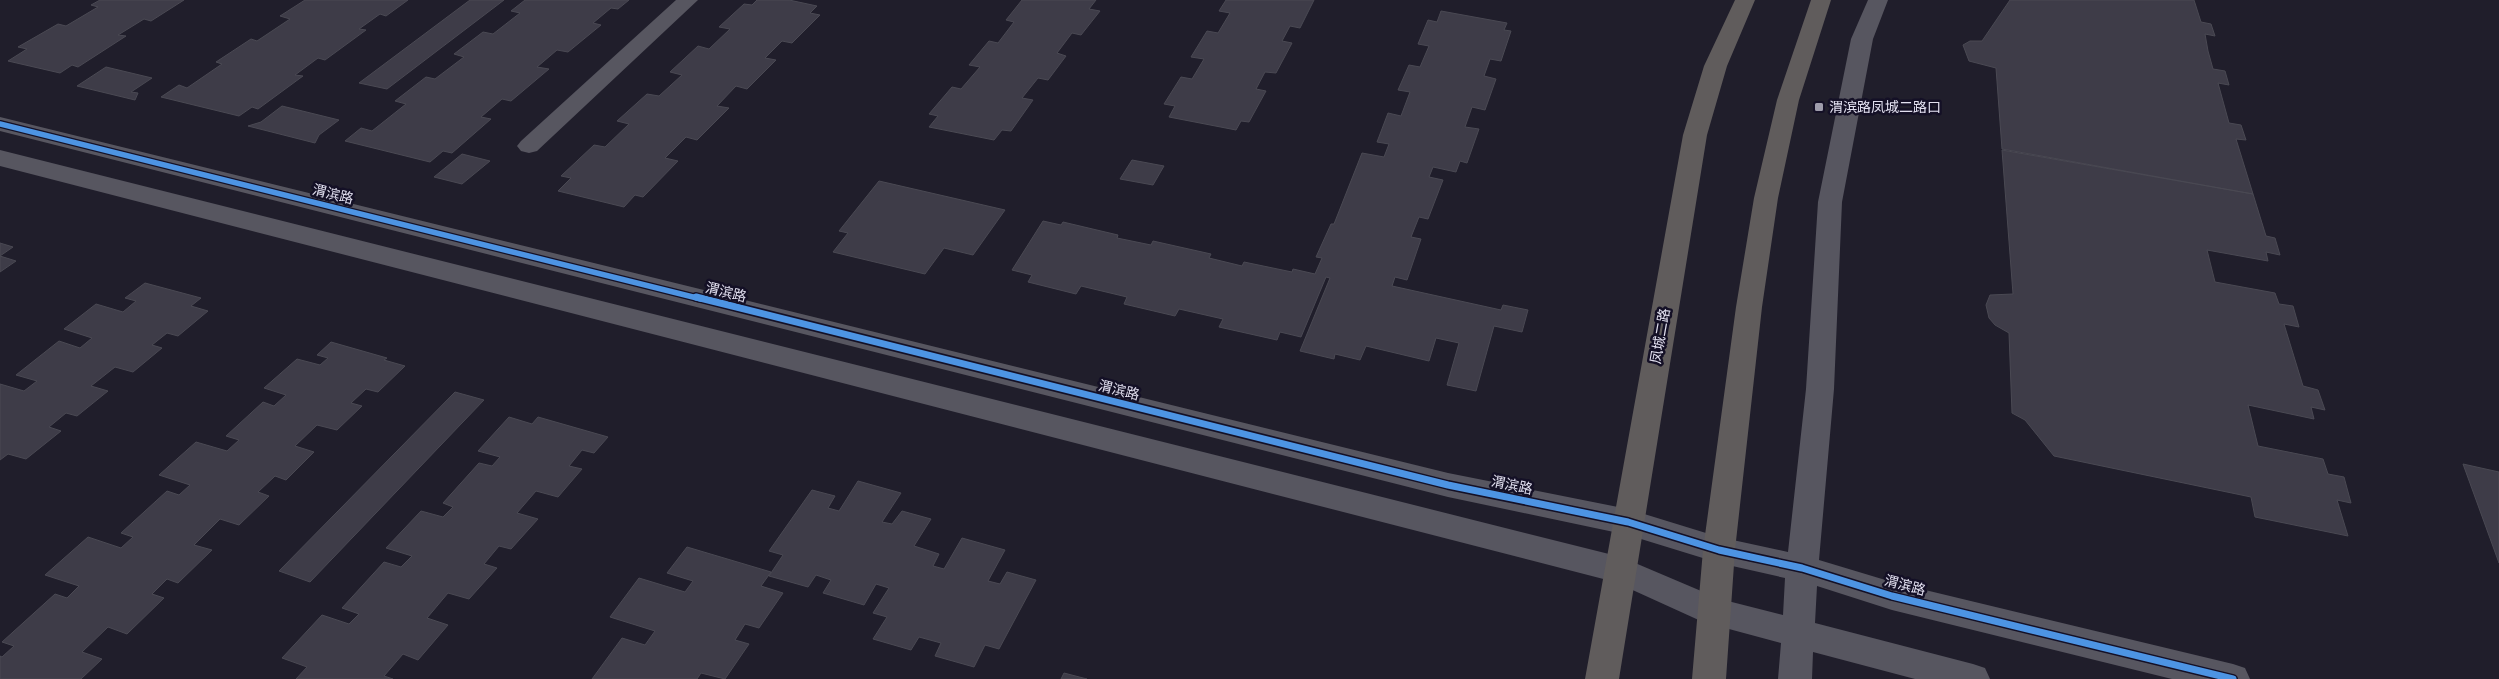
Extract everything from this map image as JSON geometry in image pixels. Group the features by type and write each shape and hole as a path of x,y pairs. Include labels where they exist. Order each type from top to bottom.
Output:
{"main road":[{"name":"凤城二路","path":"1602,679 1695,135 1709,81 1726,37 1746,0"},
{"path":"1709,679 1719,550 1748,308 1766,198 1788,100 1821,0"}],"street":[{"path":"528,146 688,0"},
{"path":"1795,679 1802,568 1820,388 1830,202 1862,39 1878,0"},
{"name":"渭滨路","path":"0,124 1448,485 1628,522 1719,550 1802,568 1892,596 2233,679"},
{"path":"0,158 1621,570 1715,612 1973,679"}],"building":[{"path":"100,0 184,0 151,21 144,19 118,35 126,36 78,67 72,65 60,73 8,61 27,49 18,47 58,24 66,26 98,7 91,5"},
{"path":"305,0 408,0 386,16 380,14 359,29 366,30 325,60 318,58 295,75 303,76 258,109 252,107 239,116 161,97 179,85 187,88 222,64 216,62 251,39 257,41 290,19 280,16"},
{"path":"470,0 504,0 387,89 359,83"},
{"path":"525,0 629,0 618,9 611,8 593,23 601,25 568,52 557,50 537,67 549,69 511,101 502,99 481,117 491,119 452,153 443,151 430,162 345,141 361,128 372,131 406,104 395,101 426,77 435,79 464,57 454,54 483,32 493,34 520,13 511,11"},
{"path":"757,0 789,0 817,6 810,13 820,15 792,43 782,41 765,58 776,60 747,89 736,86 717,106 729,108 697,140 686,137 665,158 678,161 643,197 635,195 624,207 558,191 571,178 561,176 594,145 605,147 629,124 617,121 647,94 659,96 682,75 670,72 698,46 709,49 730,29 719,27 744,4 752,5"},
{"path":"1022,0 1096,0 1089,9 1100,11 1081,35 1072,33 1057,53 1066,56 1048,80 1038,78 1022,98 1033,100 1011,131 1002,130 994,140 929,127 938,116 929,114 952,87 961,89 980,67 969,65 989,41 998,43 1014,22 1006,20"},
{"path":"1226,0 1314,0 1300,28 1290,26 1282,41 1292,43 1276,73 1265,72 1256,89 1266,91 1249,122 1241,121 1236,130 1169,117 1175,106 1164,104 1181,77 1192,79 1204,59 1191,57 1207,31 1218,33 1230,13 1219,11"},
{"path":"2010,0 2194,0 2201,22 2211,24 2215,36 2205,34 2208,51 2213,69 2225,71 2229,85 2218,83 2229,123 2241,125 2246,140 2236,139 2253,194 2002,149 1996,68 1969,61 1963,45 1970,41 1982,41"},
{"path":"1441,11 1507,23 1504,30 1511,31 1501,61 1490,59 1484,76 1496,79 1485,110 1472,107 1465,127 1479,129 1467,163 1460,161 1456,172 1433,167 1429,177 1443,180 1428,219 1419,217 1411,237 1421,239 1407,280 1395,277 1392,286 1501,310 1503,305 1528,310 1522,332 1494,326 1476,391 1447,385 1459,343 1436,338 1429,361 1366,346 1360,360 1335,354 1334,359 1300,351 1330,278 1326,277 1301,337 1280,332 1277,340 1219,327 1223,319 1179,309 1175,316 1124,304 1127,297 1081,286 1076,294 1028,282 1032,275 1012,270 1043,221 1061,225 1063,222 1118,235 1117,238 1151,245 1153,241 1211,254 1209,258 1242,266 1244,262 1292,272 1293,269 1315,274 1322,258 1316,257 1331,224 1334,224 1362,153 1384,157 1389,144 1377,142 1388,113 1401,116 1410,92 1398,90 1409,65 1420,67 1429,46 1418,44 1428,20 1437,22"},
{"path":"106,67 152,78 131,92 138,93 135,100 77,86"},
{"path":"282,106 339,120 319,135 315,143 248,126 261,122"},
{"path":"2002,150 2253,194 2266,236 2275,238 2280,255 2266,252 2268,261 2207,250 2215,282 2275,293 2279,304 2293,306 2299,327 2284,324 2303,386 2318,390 2325,410 2311,407 2314,419 2248,405 2258,446 2323,459 2328,474 2344,477 2351,503 2337,500 2348,536 2255,517 2251,497 2054,456 2025,420 2012,413 2009,333 1995,325 1989,318 1986,305 1990,295 2013,294"},
{"path":"462,154 490,161 462,184 434,177"},
{"path":"1132,160 1164,166 1153,185 1120,179"},
{"path":"879,181 1005,210 973,255 944,248 925,274 833,252 848,233 839,231"},
{"path":"0,243 13,247 0,256"},
{"path":"0,256 16,261 0,272"},
{"path":"145,283 201,298 191,306 208,311 178,336 167,333 152,345 162,348 133,372 115,367 91,386 108,391 77,416 66,413 49,427 61,431 26,459 8,454 0,460 0,384 24,391 37,381 16,375 59,341 80,348 92,338 64,329 96,304 123,312 136,301 125,298"},
{"path":"331,342 387,358 384,360 405,366 378,392 366,389 351,403 362,406 337,430 317,425 295,446 314,452 286,480 275,476 258,492 269,496 239,525 220,519 194,545 212,550 178,583 167,579 152,594 164,598 127,634 108,627 82,652 102,659 81,679 0,679 0,656 2,657 14,646 2,642 55,594 67,598 79,586 45,575 88,537 121,548 133,537 121,533 167,491 179,495 190,485 159,475 196,442 227,451 239,440 226,436 263,402 274,406 286,395 264,388 297,359 320,365 328,358 317,355"},
{"path":"455,392 484,400 310,582 279,571"},
{"path":"509,417 532,424 538,417 608,437 594,453 582,450 569,466 582,469 558,497 536,491 517,513 538,519 511,549 499,546 484,564 497,568 469,599 448,593 427,618 448,625 418,660 403,654 384,676 393,679 296,679 307,667 282,658 322,615 349,624 359,614 342,608 384,562 401,567 412,556 386,548 421,511 443,517 453,507 443,503 479,463 492,466 500,457 478,451"},
{"path":"2463,464 2499,472 2499,563"},
{"path":"858,481 901,493 882,522 892,524 902,511 931,519 914,546 939,554 933,566 944,569 962,538 1005,550 988,581 1000,584 1007,572 1036,580 999,649 985,645 974,667 935,656 941,643 919,637 911,650 873,639 887,617 873,613 889,588 876,584 864,605 823,593 831,580 816,575 808,587 769,576 783,555 769,551 812,490 835,496 828,508 839,511"},
{"path":"687,547 771,572 761,586 783,593 759,628 745,624 735,640 749,644 725,679 701,673 697,679 592,679 622,638 645,645 655,631 610,617 639,578 685,592 693,581 667,573"},
{"path":"1064,673 1087,679 1061,679"}],"cycle path":[{"path":"0,124 1448,485 1628,522 1719,550 1802,568 1892,596 2233,679"}],"place":[{"name":"渭滨路凤城二路口","path":"1819,107"}]}
